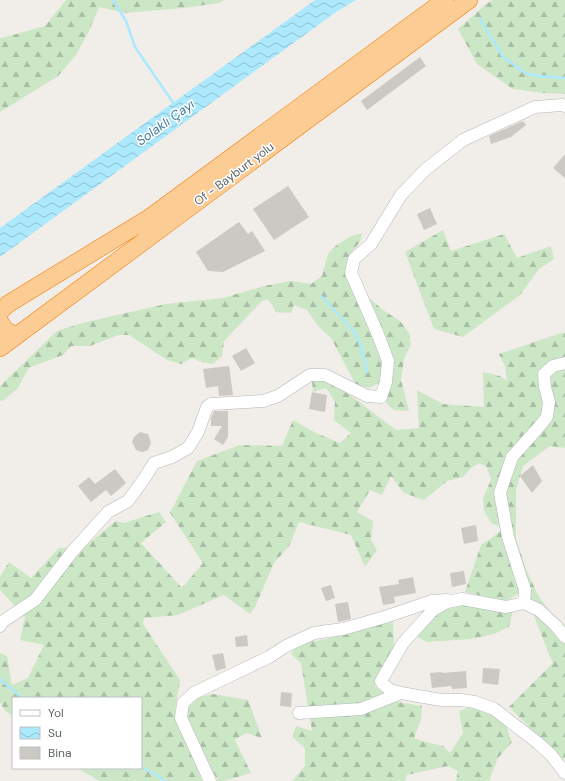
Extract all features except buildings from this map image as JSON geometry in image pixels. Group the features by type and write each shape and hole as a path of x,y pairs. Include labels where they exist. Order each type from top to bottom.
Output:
{"highway":[{"name":"Of - Bayburt yolu","path":"0,315 8,304 149,218 445,0"},
{"name":"Of - Bayburt yolu","path":"0,348 469,0"},
{"path":"22,296 32,302 36,307 39,312 40,319"},
{"path":"0,315 5,330 16,336"}],"street":[{"path":"0,626 2,622 35,600 72,552 108,512 128,501 154,462 172,457 188,448 198,432 207,407 211,404 268,400 278,396 310,374 325,375 367,396 381,397 386,382 388,361 351,273 354,259 372,244 401,195 425,170 463,140 535,107 565,106"},
{"path":"524,603 525,590 508,537 500,493 512,457 546,417 549,402 545,387 544,374 553,366 565,363"},
{"path":"462,599 447,602 433,610 403,642 386,671 382,681 383,684 390,690 401,693 441,700 475,702 494,708 538,742 565,773"},
{"path":"210,781 181,718 183,703 194,693 269,657 286,646 314,633 343,629 432,601 462,599 506,607 524,603 539,610 565,637"},
{"path":"299,713 361,709 401,693"}],"green space":[{"path":"66,0 224,0 219,3 183,8 125,13 99,7 89,31 76,55 58,76 0,112 0,38 45,26"},
{"path":"493,0 565,0 565,94 513,89 477,64 458,29 486,4"},
{"path":"443,230 451,251 504,234 517,258 551,246 554,259 539,269 520,295 463,337 434,329 405,252"},
{"path":"362,233 360,242 354,249 346,265 346,278 383,310 400,321 409,333 411,344 404,359 401,380 409,411 394,410 387,404 379,383 369,388 356,385 331,338 318,326 307,310 294,305 291,313 275,312 272,304 267,299 261,302 224,341 222,356 213,364 192,358 181,364 167,360 129,335 119,335 90,346 71,346 63,355 33,366 28,369 18,388 4,400 0,401 0,386 57,331 82,323 166,304 223,298 264,286 291,281 311,284 322,276 328,254 334,247 351,236"},
{"path":"561,333 565,333 565,448 550,446 523,466 516,490 516,539 526,569 539,597 555,618 565,625 565,760 560,757 509,707 553,663 524,590 506,601 465,592 481,545 501,531 499,526 492,524 484,511 483,498 491,480 487,467 479,463 471,468 463,477 447,481 424,500 404,493 391,476 382,495 370,490 357,512 373,521 371,540 377,550 365,567 351,535 299,522 289,546 274,563 255,607 250,614 224,595 178,615 144,618 143,624 180,680 175,711 202,781 100,781 79,769 142,769 142,697 12,697 12,715 5,711 0,702 0,653 7,656 12,685 28,678 44,645 20,640 25,617 0,590 0,577 9,562 31,578 59,548 83,548 116,521 124,523 159,512 166,522 141,543 182,588 203,563 170,513 197,461 240,445 282,446 293,420 316,433 340,443 351,433 334,420 335,402 326,388 313,392 312,381 323,377 396,430 419,428 417,390 443,404 484,407 483,372 500,376 507,381 505,366 499,354"},
{"path":"455,605 513,611 509,627 494,634 471,639 427,642 415,636 441,610"},
{"path":"393,621 394,646 390,658 378,673 375,686 398,702 422,706 421,719 414,738 443,746 450,753 463,733 459,711 473,706 488,712 506,725 512,742 498,758 489,781 457,781 458,771 448,766 407,775 405,781 292,781 305,766 305,748 292,737 296,726 312,731 301,663 291,654 298,644 326,639"},
{"path":"213,694 248,700 262,738 246,733 235,740 251,773 224,781 218,781 190,727 186,716 189,704 195,698"}],"water":[{"name":"Solaklı Çayı","path":"315,0 356,0 336,12 0,257 0,228"}],"waterway":[{"name":"Solaklı Çayı","path":"113,0 126,21 135,47 174,104"},
{"path":"480,19 503,57 525,73 538,76 565,78"},
{"path":"321,296 352,329 358,339 367,372"},
{"path":"0,679 21,697"},
{"path":"142,768 165,781"}]}
